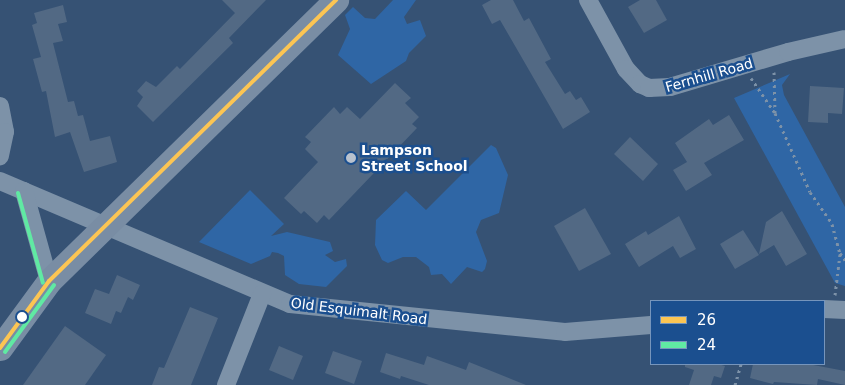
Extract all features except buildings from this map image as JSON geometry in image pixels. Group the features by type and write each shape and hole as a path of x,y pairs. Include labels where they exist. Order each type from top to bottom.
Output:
{"main road":[{"path":"0,348 49,281 336,0"}],"street":[{"name":"Fernhill Road","path":"588,0 626,69 636,80 649,88 670,87 772,57 845,39"},
{"path":"0,106 5,132 0,156"},
{"name":"Old Esquimalt Road","path":"0,181 262,294 319,309 553,331 650,325"},
{"path":"24,191 49,281"},
{"path":"226,385 262,294"}],"path":[{"path":"772,57 775,113"},
{"path":"747,64 750,76 775,113 810,192 832,224 840,253 845,260"},
{"path":"834,309 840,253"},
{"path":"735,385 741,365"}],"shaded area":[{"path":"393,0 416,0 404,17 407,24 420,20 426,36 409,53 406,61 371,84 338,55 350,29 345,15 353,7 365,18 375,19"},
{"path":"790,74 782,85 784,95 845,207 845,286 835,283 734,98"},
{"path":"491,145 496,148 508,175 499,213 481,220 476,232 487,261 485,269 482,272 467,267 451,284 442,274 431,275 429,267 416,257 403,257 388,263 382,260 375,245 376,220 406,191 426,210"},
{"path":"250,190 284,224 271,236 287,232 330,242 333,251 325,255 335,262 346,259 347,266 326,287 299,284 285,275 284,256 278,253 272,252 270,256 251,264 199,242"}],"transit line":[{"name":"26","path":"0,348 49,281 336,0"},
{"name":"24","path":"18,193 43,283"},
{"name":"24","path":"5,352 54,285"}],"place":[{"name":"Lampson Street School","path":"351,158"}]}
